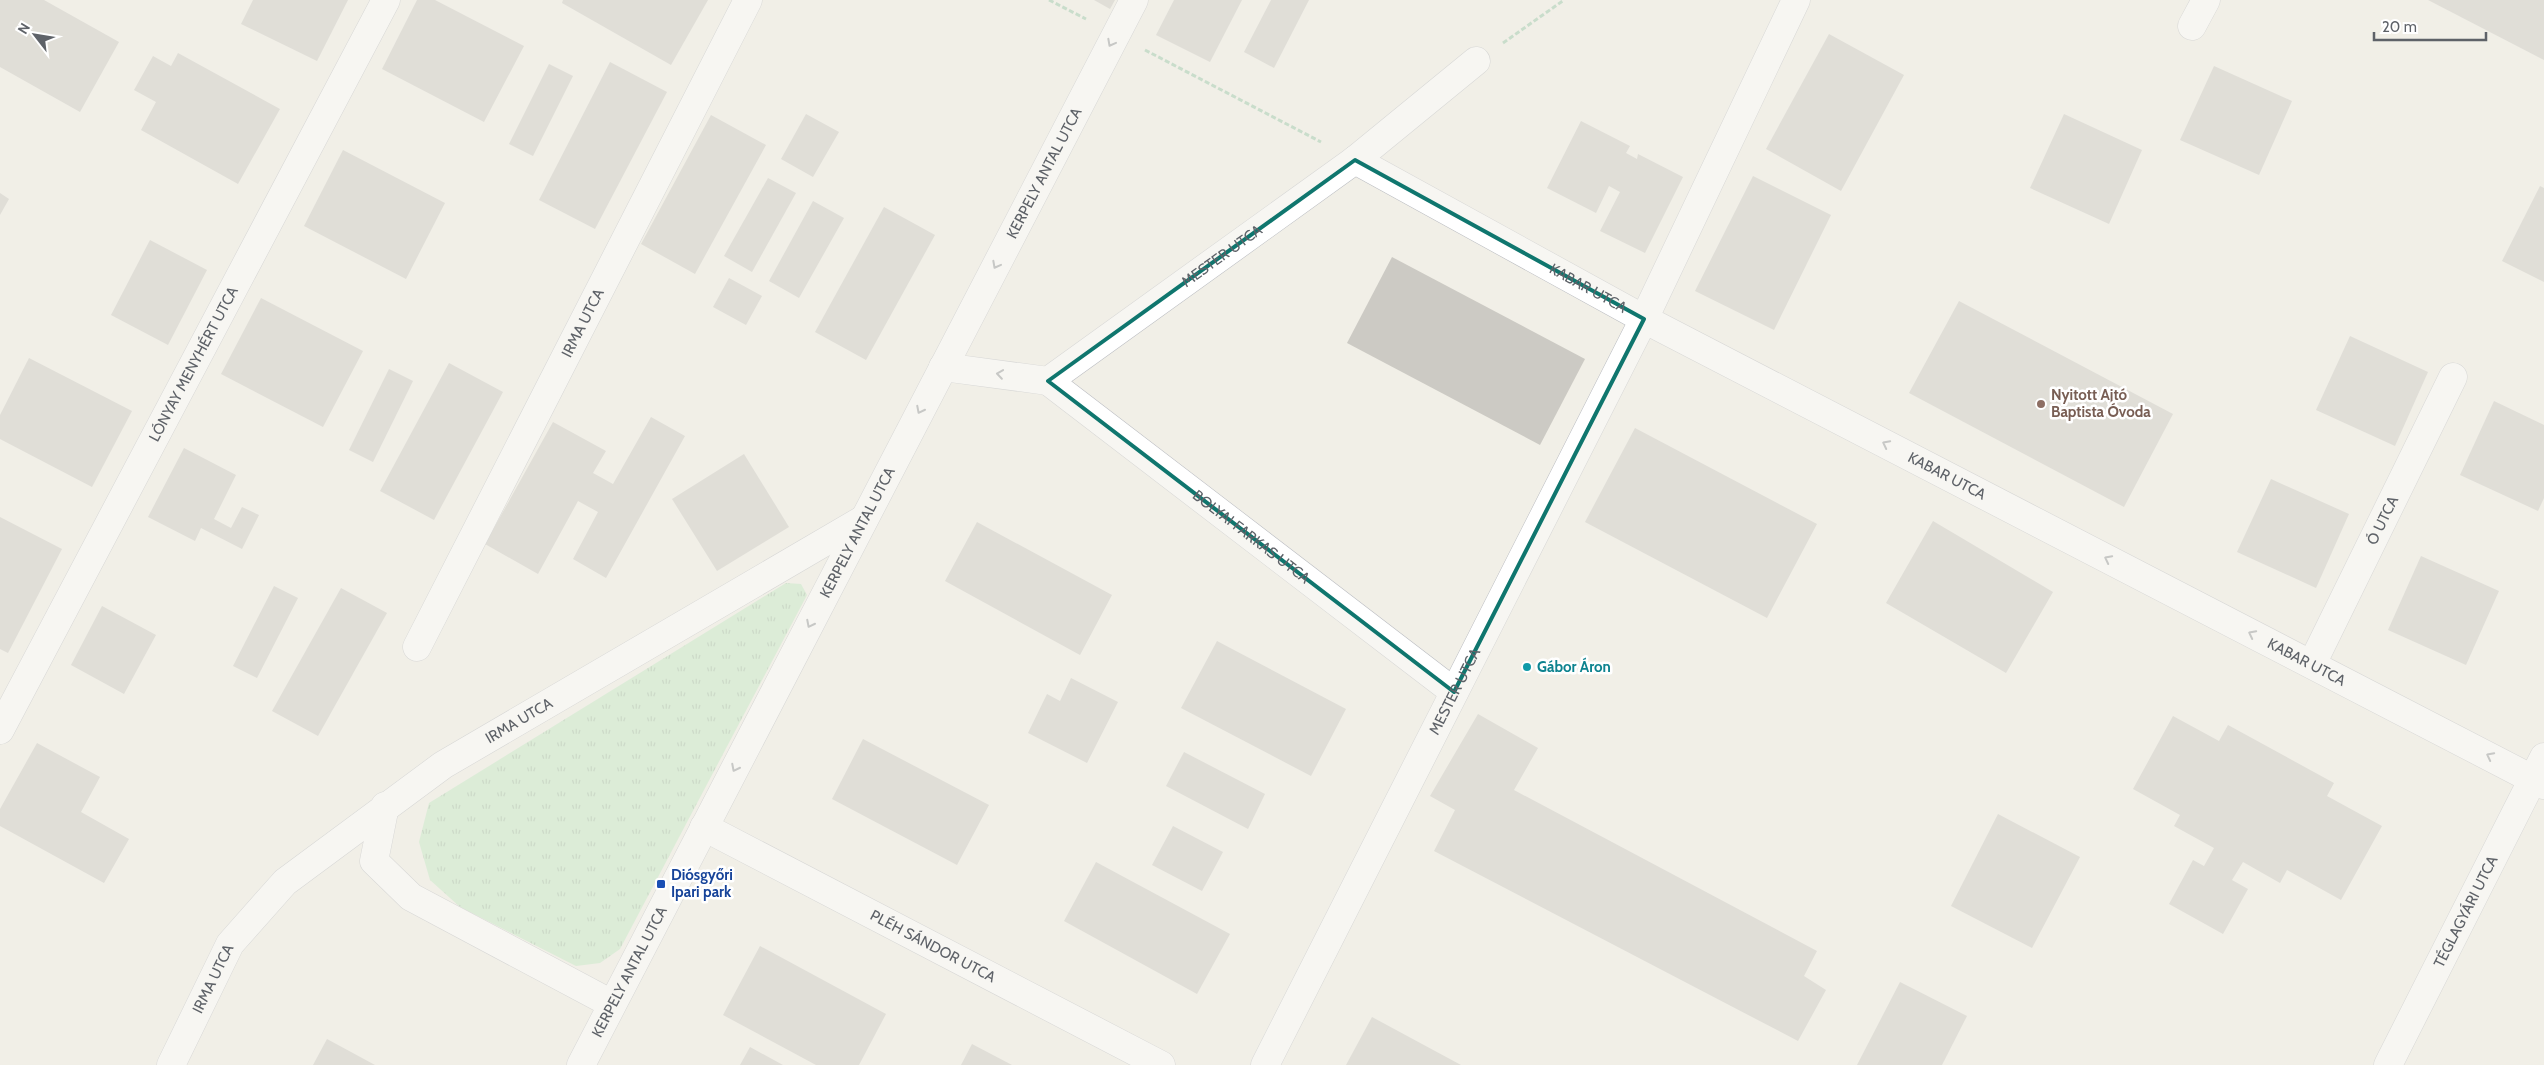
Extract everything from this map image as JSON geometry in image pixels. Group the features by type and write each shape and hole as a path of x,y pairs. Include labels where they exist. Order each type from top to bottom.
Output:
{"street":[{"name":"LÓNYAY MENYHÉRT UTCA","path":"0,730 386,0"},
{"name":"IRMA UTCA","path":"417,647 748,0"},
{"name":"KERPELY ANTAL UTCA","path":"580,1065 1134,0"},
{"name":"MESTER UTCA","path":"1265,1065 1644,319 1796,0"},
{"path":"2192,26 2206,0"},
{"name":"MESTER UTCA","path":"1048,381 1355,160 1476,62"},
{"name":"KABAR UTCA","path":"1355,160 1644,319 2312,664 2540,773"},
{"path":"943,367 1048,381"},
{"name":"Ó UTCA","path":"2312,664 2454,377"},
{"name":"BOLYAI FARKAS UTCA","path":"1048,381 1454,692"},
{"name":"IRMA UTCA","path":"171,1065 230,944 285,882 443,764 864,519"},
{"name":"TÉGLAGYÁRI UTCA","path":"2388,1065 2540,773"},
{"path":"385,806 374,861 412,897 612,1004"},
{"name":"PLÉH SÁNDOR UTCA","path":"704,827 1161,1065"}],"path":[{"path":"1049,0 1355,160"},
{"path":"1476,62 1564,0"}],"highlighted area":[{"path":"1355,160 1644,319 1454,692 1048,381"}],"green space":[{"path":"786,583 801,584 807,595 620,949 600,963 576,966 460,907 430,880 419,842 429,803"}],"building":[{"path":"0,0 44,0 119,42 80,112 0,67"},
{"path":"253,0 348,0 317,61 241,24"},
{"path":"417,0 435,0 524,46 484,122 382,69"},
{"path":"563,0 708,0 671,65 562,3"},
{"path":"1094,0 1115,0 1110,9"},
{"path":"1174,0 1242,0 1210,62 1156,35"},
{"path":"1271,0 1309,0 1274,68 1244,52"},
{"path":"2428,0 2544,0 2544,60"},
{"path":"1829,34 1904,75 1841,191 1766,149"},
{"path":"178,53 280,109 238,184 141,130 156,102 134,90 153,56 171,66"},
{"path":"610,62 667,92 595,229 539,200"},
{"path":"549,64 573,76 533,156 509,144"},
{"path":"2214,66 2292,101 2259,175 2180,140"},
{"path":"806,114 839,132 813,177 781,159"},
{"path":"2064,114 2142,150 2109,224 2030,188"},
{"path":"711,115 766,145 695,274 641,244"},
{"path":"1581,121 1630,146 1626,153 1637,159 1638,154 1683,177 1645,253 1600,231 1620,192 1609,186 1596,213 1547,188"},
{"path":"343,150 445,203 406,279 304,226"},
{"path":"1753,176 1831,215 1774,330 1695,291"},
{"path":"768,178 796,193 752,272 724,256"},
{"path":"2540,186 2544,188 2544,282 2502,261"},
{"path":"0,193 9,199 0,215"},
{"path":"813,201 844,218 799,298 769,281"},
{"path":"884,207 935,235 866,360 815,332"},
{"path":"150,240 207,270 168,345 111,315"},
{"path":"1392,257 1585,359 1540,445 1347,343"},
{"path":"729,278 762,296 746,325 713,307"},
{"path":"261,298 363,351 323,427 221,374"},
{"name":"Nyitott Ajtó Baptista Óvoda","path":"1959,301 2173,414 2124,507 1909,393"},
{"path":"2350,336 2428,372 2395,446 2316,410"},
{"path":"29,358 132,411 92,487 0,439 0,415"},
{"path":"449,363 503,392 434,520 380,491"},
{"path":"389,369 413,381 373,462 349,450"},
{"path":"2494,401 2544,425 2544,498 2538,511 2460,475"},
{"path":"651,417 685,436 606,578 573,559 598,512 578,501 538,574 485,544 553,422 606,451 593,473 613,484"},
{"path":"1635,428 1817,524 1767,618 1585,522"},
{"path":"184,448 236,475 214,519 231,528 242,507 259,515 242,549 201,528 195,541 148,517"},
{"path":"744,454 789,527 717,571 672,499"},
{"path":"2271,479 2349,514 2316,588 2237,552"},
{"path":"0,517 62,549 8,653 0,649"},
{"path":"1933,521 2053,592 2006,673 1886,603"},
{"path":"977,522 1112,595 1080,655 945,581"},
{"path":"2421,556 2499,591 2466,665 2388,630"},
{"path":"274,586 298,598 257,678 233,666"},
{"path":"341,588 387,613 318,736 272,711"},
{"path":"102,606 156,635 124,694 71,665"},
{"path":"1217,641 1346,709 1311,776 1181,708"},
{"path":"1071,678 1118,702 1087,763 1028,733 1047,694 1060,701"},
{"path":"1478,714 1538,748 1514,790 1817,951 1804,976 1826,990 1798,1041 1434,851 1455,810 1430,796"},
{"path":"2173,716 2219,741 2228,725 2334,783 2327,796 2382,826 2341,900 2287,870 2280,883 2243,862 2232,880 2248,889 2223,934 2169,904 2193,860 2204,866 2214,848 2174,826 2180,815 2133,789"},
{"path":"863,739 989,805 957,865 832,799"},
{"path":"37,743 100,777 81,812 129,839 104,883 0,826 0,809"},
{"path":"1184,752 1265,794 1248,829 1166,786"},
{"path":"1998,814 2080,857 2032,948 1951,906"},
{"path":"1173,826 1223,852 1202,891 1152,865"},
{"path":"1096,862 1230,934 1197,994 1064,921"},
{"path":"760,946 886,1014 859,1065 816,1065 723,1015"},
{"path":"1900,982 1967,1016 1942,1065 1857,1065"},
{"path":"1372,1017 1461,1065 1346,1065"},
{"path":"327,1039 375,1065 313,1065"},
{"path":"972,1044 1012,1065 961,1065"},
{"path":"750,1047 783,1065 740,1065"}],"place":[{"name":"Nyitott Ajtó Baptista Óvoda","path":"2041,404"},
{"name":"Gábor Áron","path":"1527,667"},
{"name":"Diósgyőri Ipari park","path":"661,884"}]}
